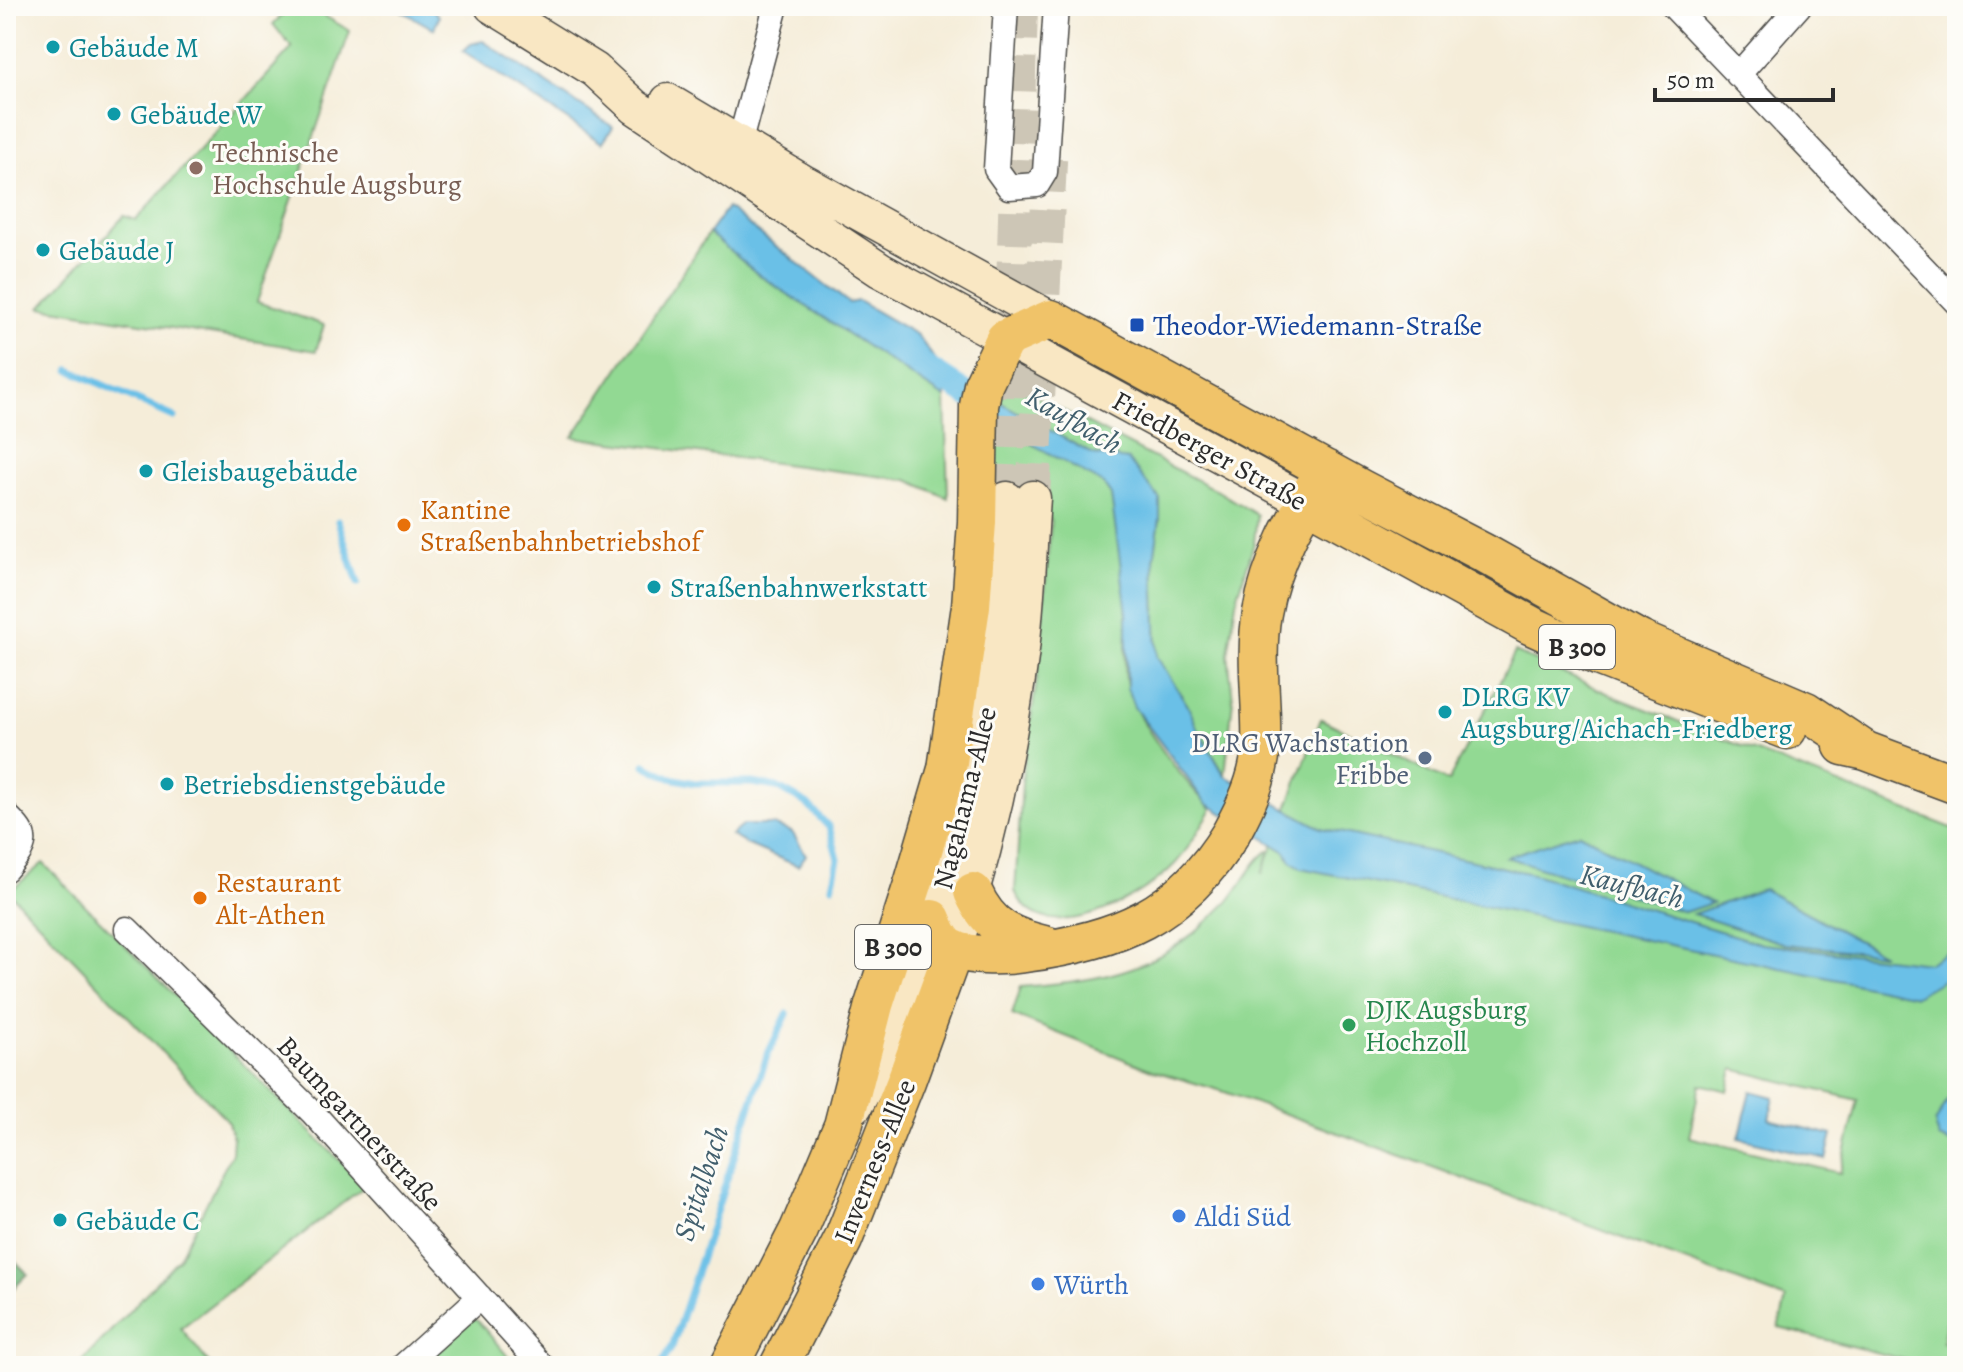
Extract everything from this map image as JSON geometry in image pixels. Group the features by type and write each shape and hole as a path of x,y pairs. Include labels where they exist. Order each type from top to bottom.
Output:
{"main road":[{"name":"Friedberger Straße","path":"492,6 595,70 635,107 999,351 1306,502 1465,591 1600,657 1801,735 1866,751 1957,785"},
{"name":"Friedberger Straße","path":"595,70 647,88 739,145 1051,319 1640,640 1806,711 1866,751"},
{"path":"999,351 1051,319"},
{"name":"B 300","path":"843,1126 874,1005 947,769 973,592 978,433 983,385 999,351"},
{"name":"B 300","path":"954,949 999,955 1099,939 1141,923 1175,901 1194,882 1229,836 1251,794 1261,747 1261,617 1276,562 1325,469"},
{"name":"Nagahama-Allee","path":"843,1126 876,1071 932,919 955,844 985,729 1020,498 1022,653 997,800 973,892 954,949"},
{"path":"973,892 981,909 995,925 1014,937 1055,948"},
{"path":"932,919 939,936 954,949"},
{"name":"Inverness-Allee","path":"779,1366 843,1240 954,949"},
{"name":"Inverness-Allee","path":"729,1366 799,1230 843,1126"}],"street":[{"path":"739,145 776,6"},
{"path":"1006,6 996,169 1009,187 1037,185 1045,172 1056,6"},
{"path":"1673,6 1957,303"},
{"path":"1738,75 1799,6"},
{"path":"6,815 21,829 23,839 21,851 6,869"},
{"name":"Baumgartnerstraße","path":"127,929 313,1113 542,1366"},
{"path":"403,1366 480,1297"}],"green space":[{"path":"291,7 311,8 350,31 257,302 324,325 316,351 41,307 124,216 136,220 292,48 273,24"},
{"path":"709,233 759,275 945,398 948,498 908,480 573,437"},
{"path":"1006,381 1218,491 1257,515 1254,543 1236,602 1228,654 1233,699 1225,775 1157,657 1154,559 1160,518 1115,456 1094,455 996,400 1001,383"},
{"path":"995,423 1093,478 1104,485 1111,495 1125,587 1125,672 1128,690 1152,735 1212,809 1185,852 1159,878 1117,904 1069,919 1047,918 1028,909 1015,891 1023,769 1038,673 1051,522 1044,507 994,512"},
{"path":"1515,652 1618,698 1957,830 1957,1279 1942,1342 1957,1346 1957,1366 1930,1366 1779,1328 1786,1299 1222,1091 1154,1071 1012,1015 1021,987 1109,975 1133,968 1179,944 1227,903 1259,859 1270,850 1262,874 1321,719 1448,782","holes":["1733,1069 1858,1100 1840,1173 1689,1137 1700,1084 1728,1091"]},
{"path":"43,863 365,1186 181,1328 211,1366 78,1366 179,1258 232,1153 233,1138 227,1120 9,892"},
{"path":"6,1252 28,1274 6,1296"},
{"path":"472,1319 478,1321 516,1366 418,1366"}],"water":[{"path":"404,6 430,6 439,16 434,29 402,11"},
{"path":"483,41 613,127 602,143 463,51 471,44"},
{"path":"727,208 849,303 858,301 917,335 947,376 945,398 759,275 709,233"},
{"path":"996,400 1094,455 1128,460 1160,499 1154,559 1157,657 1188,706 1225,776 1321,828 1537,875 1762,944 1929,963 1957,946 1957,972 1915,996 1301,868 1290,860 1286,852 1206,803 1134,707 1127,688 1127,613 1111,495 1104,485 1093,478 995,423"},
{"path":"743,825 773,825 792,832 806,855 798,866 746,844 731,835"},
{"path":"1579,833 1712,903 1685,912 1506,857"},
{"path":"1763,889 1883,954 1785,944 1693,914"},
{"path":"1751,1091 1774,1097 1769,1119 1832,1135 1826,1159 1739,1138"},
{"path":"1957,1094 1955,1145 1939,1138 1935,1123 1949,1098"}],"waterway":[{"name":"Kaufbach","path":"919,363 989,408"},
{"name":"Spitalbach","path":"70,370 174,417"},
{"name":"Spitalbach","path":"338,521 358,583"},
{"name":"Spitalbach","path":"645,765 671,778 695,783 752,783 777,787 807,804 829,827 838,859 832,886"},
{"name":"Spitalbach","path":"660,1366 672,1347 767,1056 787,1014"}],"tunnel":[{"path":"1007,499 1021,6"},
{"path":"1033,498 1051,143"}],"place":[{"name":"Gebäude M","path":"53,47"},
{"name":"Gebäude W","path":"114,114"},
{"name":"Technische Hochschule Augsburg","path":"196,168"},
{"name":"Gebäude J","path":"43,250"},
{"name":"Theodor-Wiedemann-Straße","path":"1137,325"},
{"name":"Gleisbaugebäude","path":"146,471"},
{"name":"Kantine Straßenbahnbetriebshof","path":"404,525"},
{"name":"Straßenbahnwerkstatt","path":"654,587"},
{"name":"DLRG KV Augsburg/Aichach-Friedberg","path":"1445,712"},
{"name":"DLRG Wachstation Fribbe","path":"1425,758"},
{"name":"Betriebsdienstgebäude","path":"167,784"},
{"name":"Restaurant Alt-Athen","path":"200,898"},
{"name":"DJK Augsburg Hochzoll","path":"1349,1025"},
{"name":"Aldi Süd","path":"1179,1216"},
{"name":"Gebäude C","path":"60,1220"},
{"name":"Würth","path":"1038,1284"}]}
